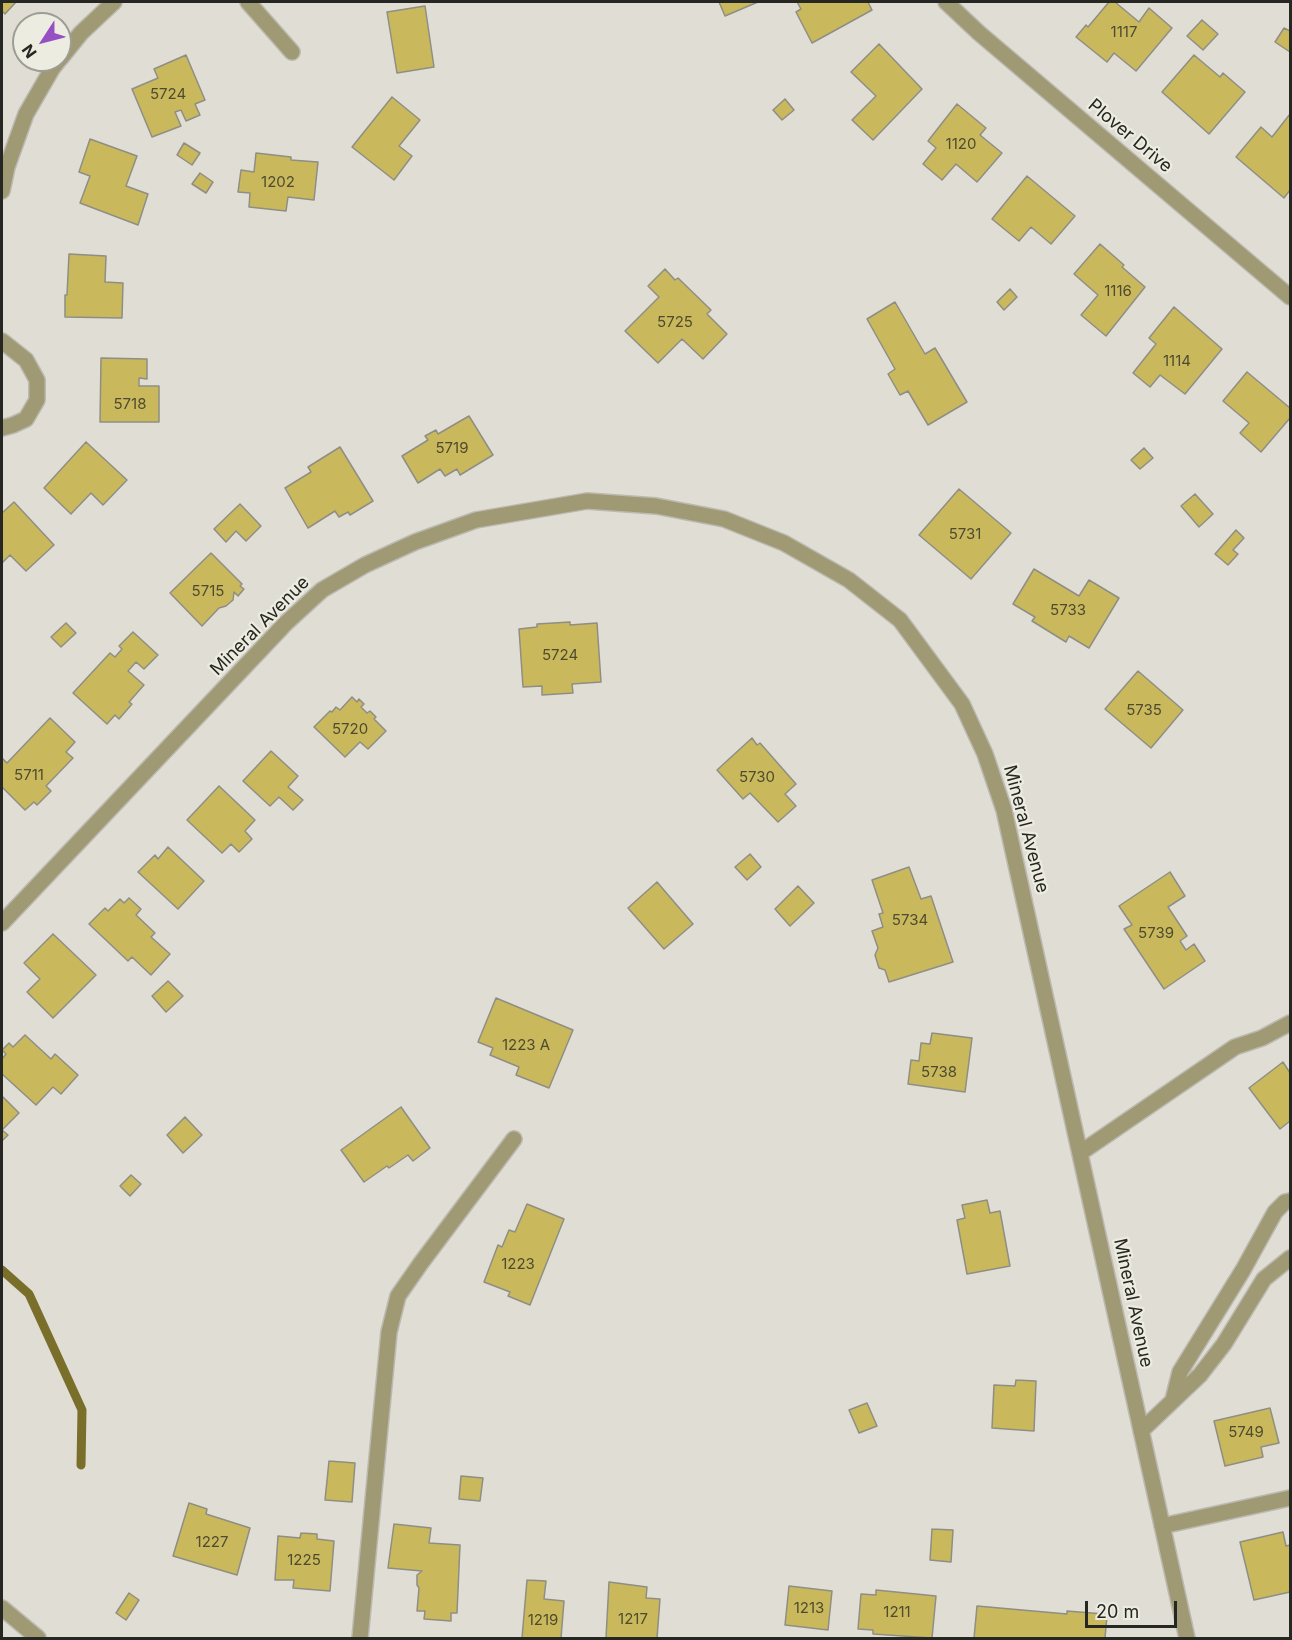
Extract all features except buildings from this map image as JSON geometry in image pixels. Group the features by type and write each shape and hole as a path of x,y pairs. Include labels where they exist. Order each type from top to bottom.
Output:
{"street":[{"path":"72,45 114,2"},
{"path":"248,2 292,52"},
{"name":"Plover Drive","path":"946,2 979,33 1290,297"},
{"path":"2,191 7,167 26,114 50,72"},
{"path":"2,341 26,360 37,380 37,400 26,418 2,428"},
{"name":"Mineral Avenue","path":"2,923 286,623 322,590 365,565 415,542 476,520 587,501 656,507 723,519 784,543 849,580 900,620 962,704 986,754 1004,810 1187,1638"},
{"path":"1080,1153 1235,1047 1262,1038 1290,1023"},
{"path":"360,1638 389,1332 398,1296 420,1263 514,1139"},
{"path":"1173,1400 1180,1372 1243,1270 1275,1212 1285,1202 1290,1202"},
{"path":"1141,1431 1200,1375 1224,1344 1264,1279 1290,1257"},
{"path":"1162,1526 1290,1498"},
{"path":"2,1608 38,1638"}],"waterway":[{"path":"2,1270 29,1294 82,1410 81,1465"}]}
